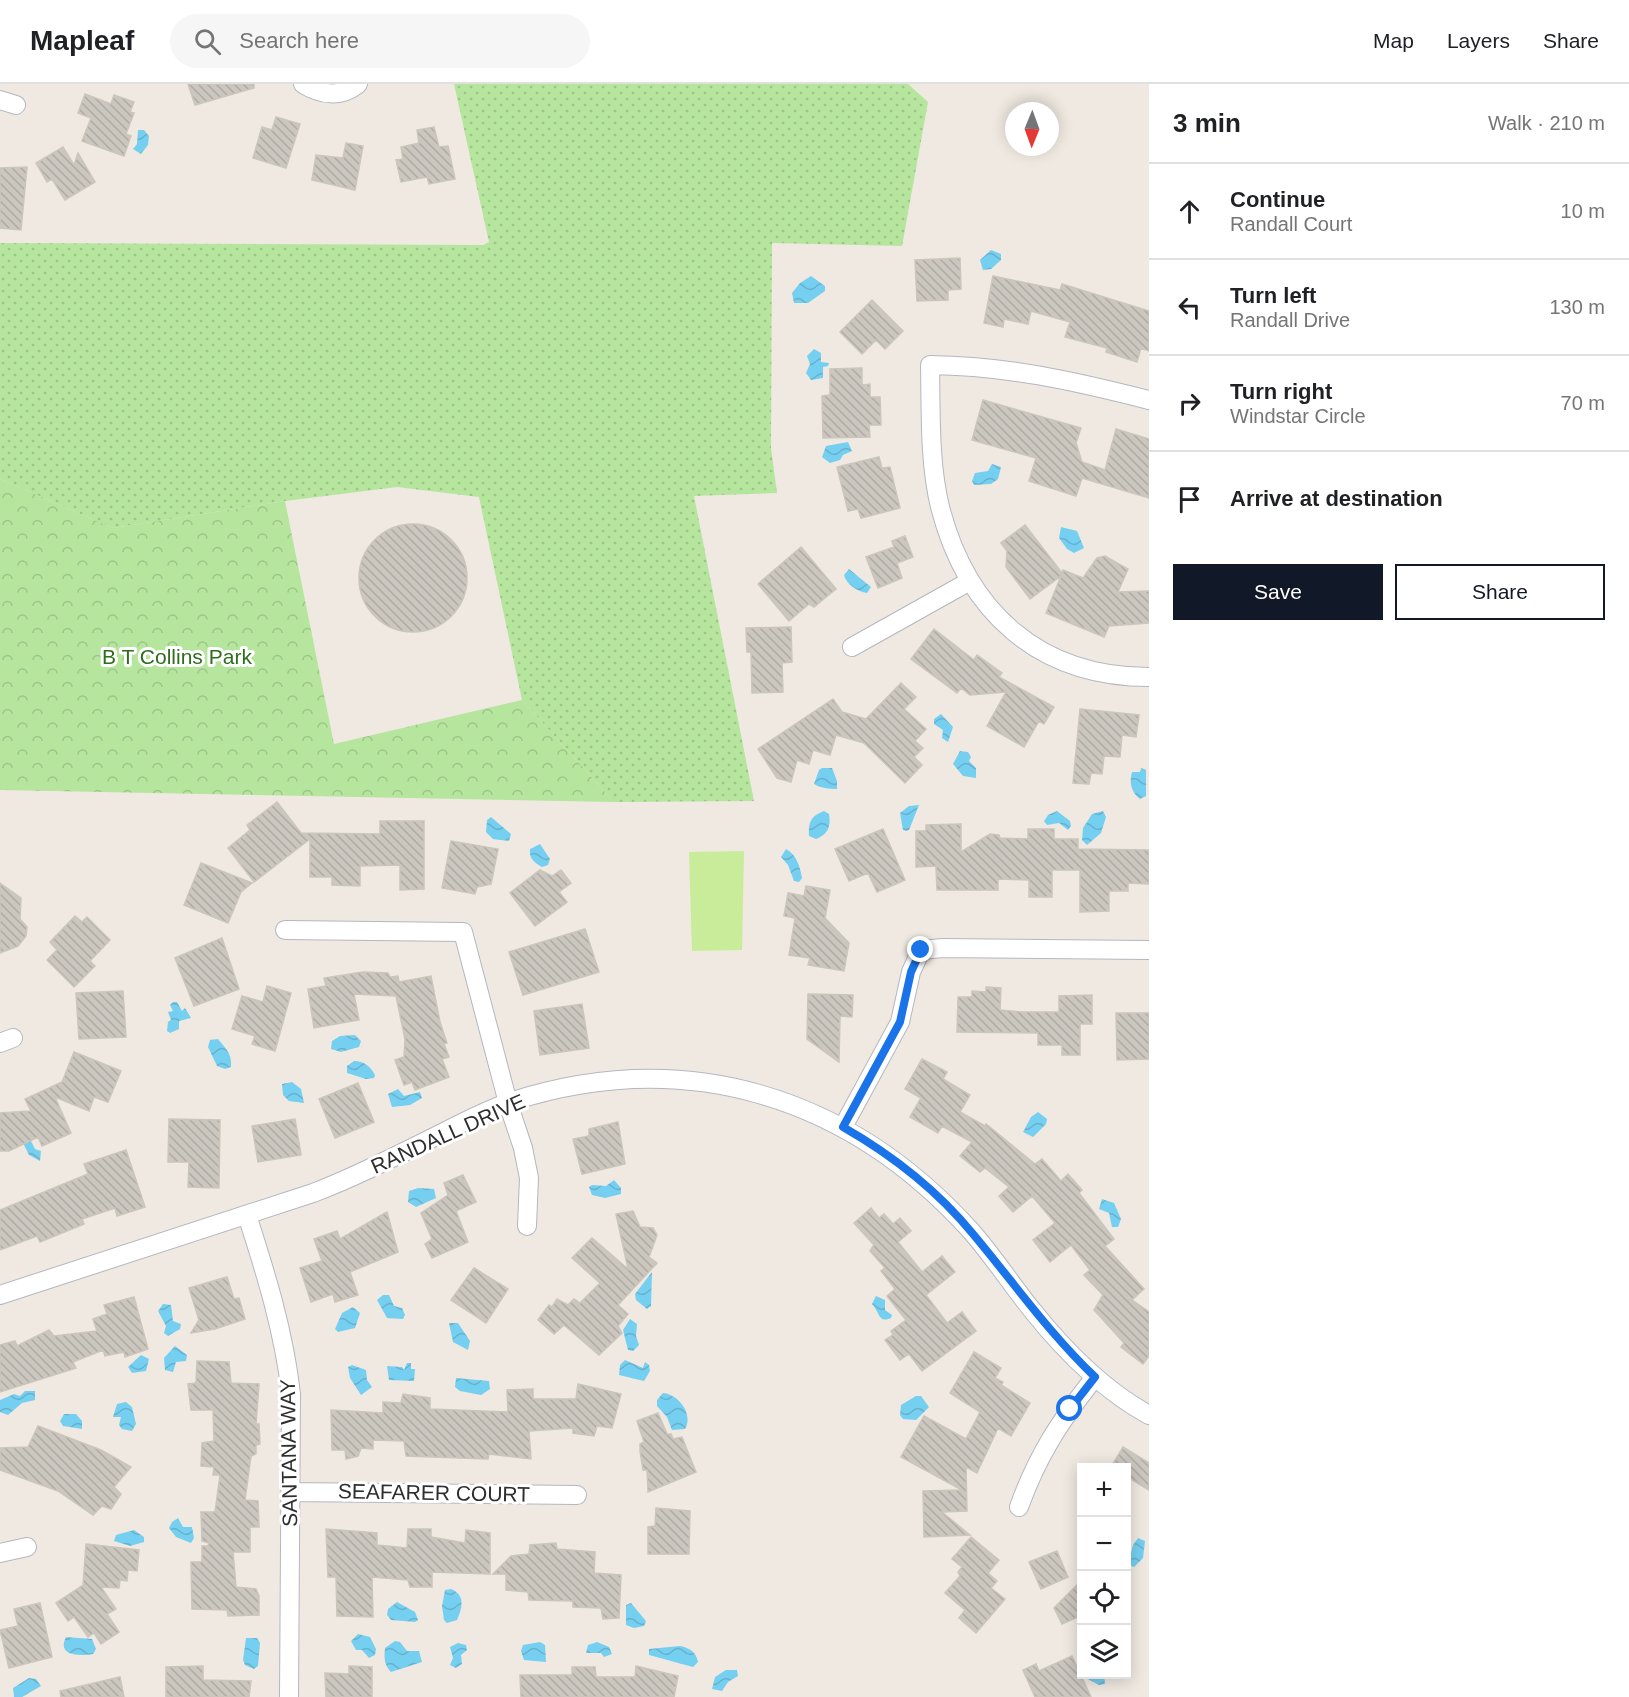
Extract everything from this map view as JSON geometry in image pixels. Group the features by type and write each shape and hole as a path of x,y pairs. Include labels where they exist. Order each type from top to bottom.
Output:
{"street":[{"path":"303,84 321,93 337,94 358,84"},
{"path":"1149,400 1061,377 1017,370 930,365 933,460 940,505 949,534 970,581 1002,623 1045,654 1094,672 1149,677"},
{"path":"852,647 970,581"},
{"path":"285,930 463,932 508,1103 523,1148 529,1178 527,1226"},
{"path":"843,1127 900,1022 911,972 921,950 943,948 1149,950"},
{"name":"RANDALL DRIVE","path":"0,1294 247,1215 354,1177 508,1103 559,1089 602,1082 646,1079 690,1081 761,1094 803,1108 843,1127 910,1171 972,1232 1053,1335 1095,1377 1149,1415"},
{"name":"SANTANA WAY","path":"247,1215 277,1308 286,1351 291,1394 290,1697"},
{"path":"1018,1507 1033,1467 1046,1444 1095,1377"},
{"name":"SEAFARER COURT","path":"291,1492 577,1495"},
{"path":"0,1553 27,1547"}],"green space":[{"path":"454,84 908,84 928,102 902,246 772,243 771,448 777,493 694,496 754,801 614,802 522,700 479,497 397,487 285,501 113,528 0,479 0,243 483,245 489,242"},
{"name":"B T Collins Park","path":"0,479 113,528 285,501 334,744 522,700 614,802 0,790"},
{"path":"744,851 742,950 692,951 689,852"}],"water":[{"path":"138,130 144,130 149,136 148,145 141,154 133,149 137,144"},
{"path":"991,250 1001,254 1001,260 991,269 983,270 980,260"},
{"path":"811,276 825,286 825,291 808,303 794,303 792,293 800,283"},
{"path":"814,349 821,353 821,362 829,363 828,366 823,367 823,378 811,380 806,373 810,364 807,356"},
{"path":"848,442 852,451 843,455 840,460 830,463 822,457 826,446"},
{"path":"992,464 1001,467 998,479 991,484 974,485 972,481 975,473 988,471"},
{"path":"1061,527 1077,531 1084,548 1074,553 1067,549 1059,538"},
{"path":"849,569 871,587 867,593 856,589 847,581 844,575"},
{"path":"941,714 953,727 948,742 942,738 943,730 934,724 934,719"},
{"path":"960,751 968,752 971,757 969,761 976,768 976,778 963,776 953,764"},
{"path":"822,768 832,768 837,781 837,789 814,784"},
{"path":"1141,768 1146,770 1146,796 1140,799 1133,790 1131,779 1132,772 1140,772"},
{"path":"919,805 909,830 903,830 900,813 909,806"},
{"path":"824,811 829,814 828,830 816,839 809,836 811,820"},
{"path":"1057,811 1070,821 1071,826 1068,830 1059,823 1047,825 1044,821 1048,815"},
{"path":"1103,811 1106,817 1101,833 1087,845 1082,840 1083,828 1092,814"},
{"path":"491,817 511,834 509,841 493,839 486,832 487,820"},
{"path":"540,844 550,859 548,865 542,867 530,855 530,849"},
{"path":"786,849 793,855 799,866 802,878 799,882 794,881 788,865 781,857"},
{"path":"177,1002 182,1011 185,1008 191,1018 179,1021 179,1029 170,1033 167,1031 168,1022 171,1020 168,1012 173,1011 170,1005"},
{"path":"355,1035 361,1041 359,1047 341,1052 331,1049 332,1041 340,1036"},
{"path":"218,1039 229,1055 231,1067 225,1069 217,1066 208,1047 210,1040"},
{"path":"354,1061 364,1063 369,1067 375,1075 374,1078 366,1079 347,1073 347,1066"},
{"path":"292,1082 301,1089 304,1103 289,1101 283,1095 282,1084"},
{"path":"398,1089 404,1096 420,1092 422,1098 410,1105 392,1107 388,1094"},
{"path":"1038,1112 1047,1119 1046,1124 1033,1137 1023,1132 1031,1117"},
{"path":"31,1141 35,1149 41,1151 40,1161 29,1155 23,1143"},
{"path":"614,1180 621,1188 621,1194 605,1198 592,1195 589,1187 592,1185 606,1186"},
{"path":"418,1188 434,1189 436,1198 416,1207 408,1202 409,1191"},
{"path":"1102,1199 1114,1203 1121,1219 1118,1227 1112,1227 1109,1213 1099,1209"},
{"path":"652,1272 651,1306 647,1309 636,1300 635,1294"},
{"path":"383,1295 389,1295 394,1306 402,1308 405,1315 403,1319 387,1318 377,1300"},
{"path":"876,1296 885,1300 885,1310 892,1315 891,1318 881,1318 872,1304"},
{"path":"163,1304 171,1305 173,1321 181,1324 180,1329 168,1336 164,1333 166,1326 158,1311"},
{"path":"353,1307 360,1313 355,1328 338,1332 335,1329 342,1313"},
{"path":"630,1319 637,1324 636,1336 639,1345 633,1351 628,1350 623,1330"},
{"path":"449,1323 458,1323 470,1341 468,1350 453,1342"},
{"path":"175,1346 187,1355 186,1361 176,1362 173,1372 165,1370 164,1358"},
{"path":"141,1355 149,1359 146,1371 132,1373 128,1367"},
{"path":"625,1360 643,1368 645,1362 649,1365 650,1371 644,1381 619,1375 620,1365"},
{"path":"407,1363 411,1363 411,1369 415,1369 414,1381 389,1380 387,1366 402,1367 404,1370"},
{"path":"352,1365 366,1370 367,1380 372,1387 361,1395 350,1378 348,1367"},
{"path":"456,1378 489,1381 490,1389 481,1395 460,1391 455,1387"},
{"path":"25,1391 35,1391 35,1400 22,1403 8,1415 0,1412 0,1400 14,1394 20,1396"},
{"path":"663,1393 674,1397 683,1406 687,1417 685,1429 672,1430 667,1417 657,1406 657,1400"},
{"path":"916,1396 921,1396 929,1407 916,1420 903,1419 900,1415 901,1405"},
{"path":"126,1402 132,1407 136,1424 132,1431 122,1429 119,1425 121,1417 113,1417 117,1404"},
{"path":"64,1414 76,1414 82,1421 82,1429 63,1426 60,1421"},
{"path":"178,1518 183,1527 192,1527 194,1538 191,1543 176,1537 169,1528"},
{"path":"134,1530 144,1537 144,1542 130,1546 114,1541 116,1535"},
{"path":"1138,1538 1145,1541 1143,1558 1134,1567 1131,1566 1133,1545"},
{"path":"451,1589 459,1594 462,1602 457,1620 447,1623 444,1620 442,1606 445,1590"},
{"path":"397,1602 415,1612 418,1620 415,1622 391,1620 387,1615 388,1609"},
{"path":"631,1603 646,1621 644,1626 634,1628 626,1625 626,1605"},
{"path":"358,1634 370,1637 376,1649 375,1655 369,1658 362,1650 356,1650 351,1641"},
{"path":"66,1637 92,1639 96,1649 93,1654 71,1654 64,1648"},
{"path":"246,1638 257,1638 260,1643 258,1666 254,1669 245,1665 243,1660"},
{"path":"395,1641 400,1642 407,1651 419,1651 422,1662 391,1672 385,1661 385,1648"},
{"path":"540,1642 545,1645 546,1662 524,1660 521,1651 523,1645"},
{"path":"597,1642 609,1647 612,1654 604,1657 601,1653 586,1653 588,1645"},
{"path":"458,1643 466,1645 467,1650 461,1655 462,1664 456,1668 450,1665 453,1658 450,1647"},
{"path":"680,1646 690,1649 696,1656 698,1662 693,1667 649,1655 649,1649"},
{"path":"726,1670 737,1670 738,1676 728,1682 722,1691 712,1689 715,1677"},
{"path":"29,1678 36,1679 41,1686 22,1697 14,1697 13,1688"},
{"path":"1088,1679 1104,1679 1105,1684 1099,1685"}],"building":[{"path":"188,84 254,84 254,88 195,105"},
{"path":"85,94 111,104 114,95 134,102 130,112 134,113 126,134 131,136 124,156 82,141 91,118 78,113"},
{"path":"276,117 300,124 286,168 253,158 262,127 272,130"},
{"path":"434,127 439,147 448,146 455,179 429,184 427,177 401,182 396,160 403,159 401,147 419,143 417,130"},
{"path":"346,143 363,146 355,190 312,180 316,155 343,158"},
{"path":"63,147 74,165 78,153 95,182 65,200 52,179 47,182 36,163"},
{"path":"27,167 21,230 0,228 0,168"},
{"path":"960,258 961,289 948,290 948,300 917,301 915,260"},
{"path":"993,276 1060,290 1062,284 1149,311 1149,351 1141,348 1137,362 1106,352 1107,348 1065,337 1070,322 1031,311 1028,324 1004,319 1003,327 984,323"},
{"path":"872,300 903,331 885,349 876,340 862,354 840,332"},
{"path":"862,368 862,385 870,384 870,397 880,397 881,425 869,425 870,437 823,438 822,396 830,395 830,369"},
{"path":"983,400 1081,428 1076,443 1082,462 1105,470 1116,429 1149,439 1149,498 1082,478 1076,496 1029,481 1036,458 972,440"},
{"path":"879,457 882,468 890,467 900,508 861,518 858,509 848,511 837,467"},
{"path":"413,524 434,528 451,540 463,557 467,578 463,599 451,616 434,628 413,632 392,628 375,616 363,599 359,578 363,557 375,540 392,528"},
{"path":"1025,525 1062,573 1063,570 1083,578 1097,558 1105,556 1128,569 1118,592 1149,591 1149,623 1109,626 1104,637 1046,613 1061,576 1030,599 1006,567 1007,551 1001,543"},
{"path":"905,536 913,557 897,563 902,578 878,588 866,557 894,547 892,541"},
{"path":"801,547 836,589 814,607 809,604 789,621 758,584"},
{"path":"791,627 792,662 782,663 783,692 752,693 751,652 747,652 746,628"},
{"path":"934,629 974,660 977,655 1002,673 999,677 1054,707 1044,724 1039,721 1024,747 987,726 1006,692 970,695 961,688 957,693 911,659"},
{"path":"901,683 916,697 904,709 926,729 915,741 923,748 914,757 922,765 905,783 864,743 836,735 830,755 813,750 809,764 797,760 791,782 777,778 758,749 833,699 842,712 866,719"},
{"path":"1080,709 1139,715 1136,737 1122,735 1120,757 1104,756 1102,774 1091,773 1089,784 1073,783"},
{"path":"277,802 301,833 380,834 380,821 424,821 424,889 400,890 400,865 360,866 360,886 332,885 332,877 310,877 310,839 254,882 228,848 250,830 247,825"},
{"path":"961,824 961,852 990,834 999,835 1000,838 1028,839 1028,829 1054,829 1054,839 1078,839 1078,849 1149,850 1149,884 1128,883 1128,891 1109,891 1109,911 1080,912 1080,870 1052,870 1052,897 1029,897 1029,880 998,879 998,890 937,890 936,866 916,867 916,831 926,831 926,825"},
{"path":"883,829 905,880 877,892 868,873 849,881 835,849"},
{"path":"451,841 498,849 491,884 477,887 475,894 442,888"},
{"path":"201,863 252,883 241,892 228,923 184,905"},
{"path":"540,870 552,876 561,870 571,883 559,892 567,902 535,926 510,893"},
{"path":"0,883 21,898 20,919 27,927 26,936 18,946 0,953"},
{"path":"806,886 830,890 825,918 849,943 844,971 808,965 810,958 789,955 795,918 784,916 788,893 804,896"},
{"path":"75,916 82,922 87,917 110,940 90,961 95,966 74,987 47,960 57,950 50,942"},
{"path":"585,929 599,972 523,995 509,952"},
{"path":"222,938 239,989 194,1006 175,958"},
{"path":"363,972 388,973 390,977 398,976 399,982 431,976 440,1022 447,1043 444,1044 449,1057 442,1059 449,1077 415,1090 412,1082 404,1085 395,1060 404,1057 405,1039 396,996 354,994 359,1020 314,1028 308,989 326,986 324,978"},
{"path":"267,986 291,993 275,1051 252,1044 255,1036 232,1029 242,996 263,1002"},
{"path":"986,987 1001,988 1000,1010 1021,1012 1059,1012 1059,996 1092,995 1092,1024 1080,1024 1080,1055 1062,1055 1062,1045 1038,1045 1038,1033 957,1032 958,997 972,997 972,991 986,992"},
{"path":"123,991 126,1037 79,1039 76,993"},
{"path":"808,994 853,995 852,1017 840,1016 839,1062 807,1039"},
{"path":"582,1004 589,1048 540,1055 534,1011"},
{"path":"1116,1013 1149,1013 1149,1059 1117,1060"},
{"path":"74,1052 121,1071 108,1102 94,1097 89,1111 55,1097 71,1133 42,1146 38,1137 9,1151 0,1151 0,1113 31,1111 25,1099 62,1082"},
{"path":"922,1059 947,1072 943,1079 970,1095 960,1112 985,1126 986,1124 1035,1164 1042,1159 1061,1181 1068,1174 1082,1190 1079,1193 1114,1239 1105,1246 1144,1289 1132,1300 1149,1312 1149,1356 1143,1364 1121,1347 1124,1343 1094,1310 1103,1295 1084,1275 1090,1270 1071,1245 1050,1262 1033,1240 1055,1223 1032,1196 1013,1212 999,1196 1009,1187 985,1168 980,1172 960,1156 972,1142 942,1126 938,1133 910,1117 921,1098 905,1089"},
{"path":"358,1083 374,1122 335,1138 319,1099"},
{"path":"169,1119 220,1120 219,1188 188,1187 189,1162 168,1162"},
{"path":"295,1119 301,1155 258,1162 252,1126"},
{"path":"618,1122 625,1164 582,1174 573,1139 589,1136 589,1129"},
{"path":"126,1150 145,1207 117,1216 115,1208 82,1219 84,1224 40,1242 37,1236 0,1250 0,1210 88,1174 84,1164"},
{"path":"463,1175 476,1202 456,1211 468,1242 432,1258 425,1244 432,1239 421,1213 448,1195 444,1183"},
{"path":"871,1208 879,1218 884,1214 893,1224 900,1218 911,1231 898,1242 922,1272 942,1256 955,1272 926,1295 947,1323 962,1312 976,1331 922,1371 909,1354 900,1360 885,1340 893,1335 891,1331 906,1320 887,1296 895,1289 881,1271 885,1268 870,1251 874,1245 854,1223"},
{"path":"633,1211 640,1227 653,1228 657,1235 649,1257 657,1263 618,1305 628,1314 618,1326 622,1333 599,1355 564,1325 554,1334 538,1320 549,1305 552,1307 557,1299 568,1305 574,1299 580,1303 600,1283 572,1258 592,1238 628,1269 616,1214"},
{"path":"387,1212 398,1252 350,1272 358,1295 335,1302 333,1294 311,1302 300,1268 322,1261 314,1239 337,1231 340,1239"},
{"path":"474,1268 508,1289 486,1323 451,1300"},
{"path":"227,1277 234,1299 239,1298 245,1319 215,1329 191,1333 199,1320 189,1288"},
{"path":"134,1297 148,1349 125,1357 124,1352 105,1356 103,1350 73,1362 76,1368 0,1392 0,1345 15,1341 17,1346 49,1330 54,1336 97,1331 93,1319 107,1314 104,1305"},
{"path":"974,1352 1001,1368 995,1378 1003,1382 1001,1385 1030,1403 1011,1436 998,1428 977,1473 966,1467 967,1511 942,1512 970,1535 924,1537 923,1491 962,1490 901,1457 924,1416 966,1439 980,1412 950,1393"},
{"path":"197,1361 229,1362 231,1383 259,1384 256,1424 259,1424 260,1444 256,1445 256,1454 251,1456 245,1500 258,1501 259,1527 250,1527 250,1552 233,1552 236,1587 256,1589 259,1596 259,1615 228,1616 227,1610 192,1609 191,1562 202,1562 202,1546 208,1546 209,1543 202,1541 201,1512 215,1512 220,1475 213,1475 214,1467 201,1466 202,1443 214,1441 213,1410 191,1410 188,1384 196,1383"},
{"path":"578,1384 621,1394 612,1428 597,1426 594,1436 573,1433 573,1428 529,1431 531,1459 489,1454 488,1459 406,1456 404,1441 373,1440 373,1449 361,1448 358,1456 346,1459 345,1450 332,1450 331,1410 383,1413 383,1402 401,1403 403,1394 430,1398 430,1409 508,1412 507,1390 533,1389 533,1399 576,1399"},
{"path":"658,1413 667,1434 671,1434 673,1439 682,1437 696,1472 648,1492 647,1470 643,1470 640,1451 640,1444 644,1442 637,1421"},
{"path":"38,1426 101,1450 131,1467 114,1487 121,1494 111,1509 102,1506 93,1515 58,1491 0,1470 0,1448 28,1447"},
{"path":"1123,1447 1149,1463 1149,1490 1131,1479 1131,1463 1113,1463"},
{"path":"656,1508 690,1511 689,1554 648,1554 648,1527 655,1526"},
{"path":"326,1529 377,1533 377,1545 407,1548 408,1529 431,1529 431,1537 465,1543 466,1530 490,1533 490,1574 432,1572 432,1587 410,1587 408,1580 372,1577 373,1617 337,1616 336,1577 328,1577"},
{"path":"971,1537 999,1560 988,1573 997,1581 991,1588 1005,1599 976,1633 959,1618 965,1610 945,1593 960,1576 958,1572 962,1567 952,1559"},
{"path":"556,1543 557,1549 595,1552 594,1573 621,1575 619,1618 603,1619 601,1608 573,1607 573,1601 529,1600 528,1592 506,1590 506,1574 493,1574 511,1556 529,1554 530,1545"},
{"path":"86,1544 139,1550 137,1571 128,1570 127,1581 120,1580 119,1588 101,1587 116,1609 107,1614 119,1632 101,1644 94,1633 88,1637 74,1617 68,1621 56,1603 83,1585"},
{"path":"1057,1551 1068,1577 1041,1589 1029,1562"},
{"path":"1077,1585 1077,1617 1062,1624 1054,1608"},
{"path":"40,1603 52,1657 9,1668 0,1630 18,1626 14,1609"},
{"path":"1072,1656 1077,1667 1077,1679 1083,1679 1091,1697 1035,1697 1023,1670 1036,1664 1039,1671"},
{"path":"203,1666 203,1680 251,1681 249,1697 166,1697 166,1667"},
{"path":"349,1666 372,1667 372,1697 326,1697 325,1673 349,1674"},
{"path":"636,1666 678,1676 674,1697 521,1697 520,1675 572,1675 572,1667 595,1667 596,1677 635,1677"},
{"path":"120,1677 124,1697 61,1697 60,1691"}],"route":[{"path":"921,950 911,972 900,1022 843,1127 874,1145 910,1171 972,1232 1032,1310 1060,1343 1095,1377 1070,1409"}]}
